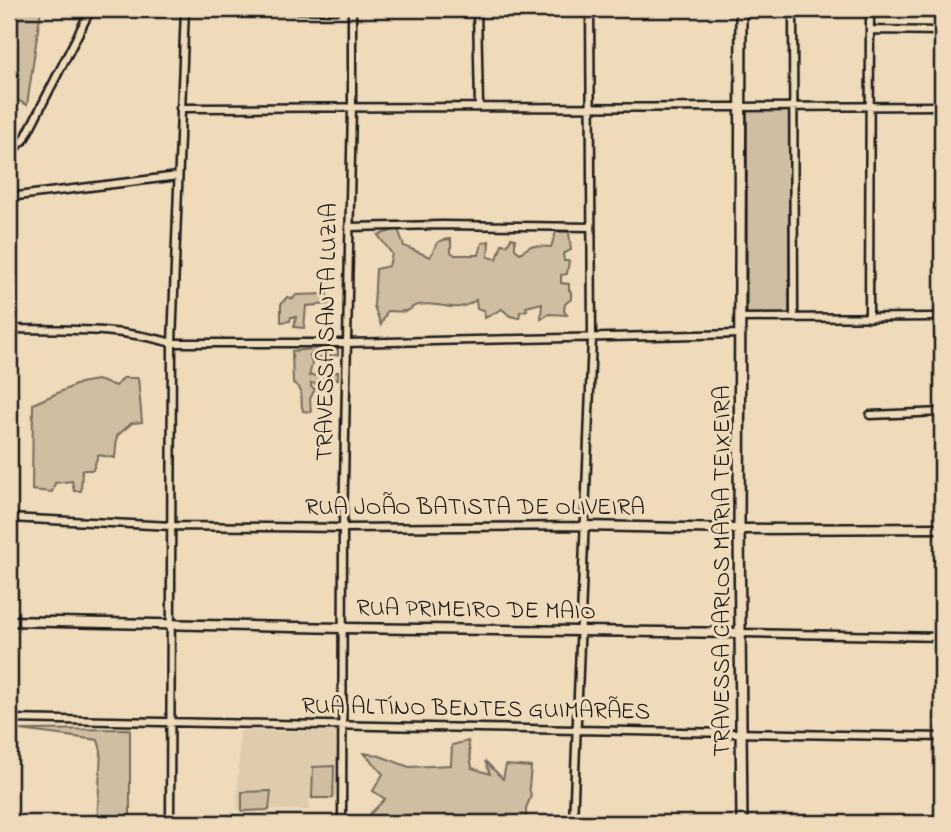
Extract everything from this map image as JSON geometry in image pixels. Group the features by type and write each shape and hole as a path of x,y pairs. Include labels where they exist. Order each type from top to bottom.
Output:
{"main road":[{"name":"TRAVESSA CARLOS MARIA TEIXEIRA","path":"741,9 739,529 742,823"}],"street":[{"path":"9,149 24,140 91,9"},
{"path":"170,823 172,343 177,270 185,9"},
{"path":"277,9 336,10"},
{"name":"TRAVESSA SANTA LUZIA","path":"342,823 343,528 352,9"},
{"path":"477,9 479,106"},
{"path":"573,823 592,338 590,9"},
{"path":"793,9 794,318"},
{"path":"869,318 870,9"},
{"path":"870,30 942,31"},
{"path":"180,108 942,106"},
{"path":"9,197 178,176"},
{"path":"349,227 591,227"},
{"path":"740,318 942,317"},
{"path":"9,329 106,330 158,338 172,343 346,343 741,334"},
{"path":"870,415 942,412"},
{"name":"RUA JOÃO BATISTA DE OLIVEIRA","path":"9,518 172,526 343,528 942,528"},
{"name":"RUA PRIMEIRO DE MAIO","path":"9,621 942,637"},
{"name":"RUA ALTÍNO BENTES GUIMARÃES","path":"9,719 942,737"}],"shaded area":[{"path":"9,9 41,9 27,105 9,96"},
{"path":"747,110 789,110 789,314 747,314"},
{"path":"398,229 404,246 430,257 438,242 451,239 451,252 455,255 479,255 482,243 489,241 488,257 497,259 502,244 507,245 511,238 515,239 515,249 520,253 531,246 551,247 556,232 569,232 571,250 563,254 564,261 569,261 567,274 561,275 561,283 569,284 571,292 571,299 565,304 564,311 567,315 549,314 541,319 542,303 526,307 527,310 520,312 519,318 510,316 502,309 485,318 484,310 477,309 476,300 460,307 427,304 404,311 387,311 381,325 374,306 376,269 389,266 392,254 378,235"},
{"path":"327,294 328,304 306,306 304,328 294,327 296,317 281,322 281,304 287,297 293,299 296,295"},
{"path":"338,349 338,355 320,357 312,353 309,376 338,372 338,379 311,383 311,387 315,389 310,399 311,412 303,411 301,392 293,383 292,351"},
{"path":"123,378 138,378 142,422 132,423 117,436 115,458 98,455 93,470 82,470 81,491 74,491 72,481 55,483 52,492 32,490 33,404 80,383 97,380 116,386"},
{"path":"130,729 130,823 97,823 101,751 98,740 20,730"},
{"path":"240,731 338,731 336,799 308,800 309,810 237,809"},
{"path":"468,741 472,768 490,774 485,761 503,779 506,765 531,767 531,796 526,808 526,820 530,823 369,823 370,814 385,799 373,791 383,774 364,753 409,767 451,765 452,745"},
{"path":"334,766 333,798 312,798 313,767"},
{"path":"271,791 269,810 242,811 242,792"}]}
